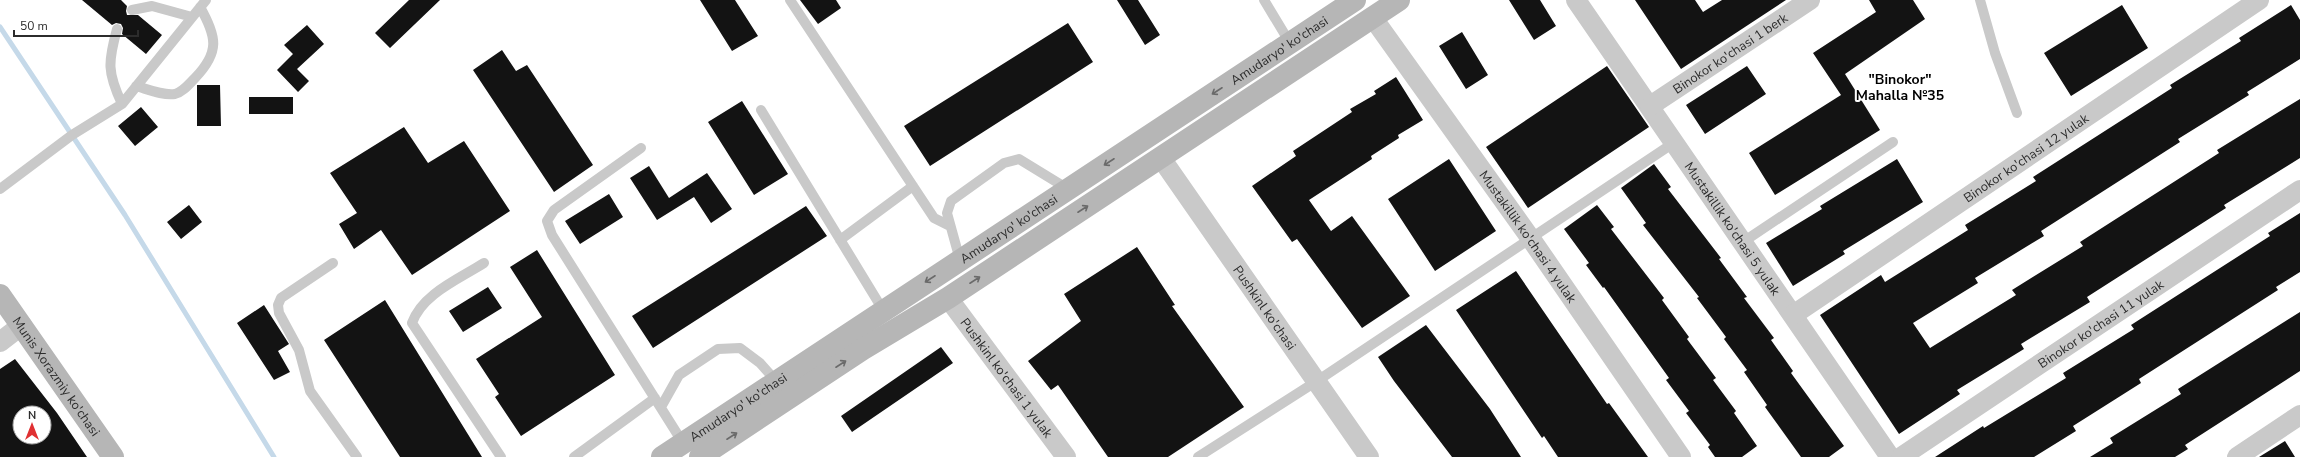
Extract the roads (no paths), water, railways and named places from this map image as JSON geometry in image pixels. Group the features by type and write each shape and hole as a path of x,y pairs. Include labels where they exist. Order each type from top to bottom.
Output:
{"street":[{"name":"Amudaryo' ko'chasi","path":"662,457 1355,0"},
{"path":"700,457 863,349 948,298 1399,0"},
{"name":"Mustakillik ko'chasi 5 yulak","path":"1576,0 1890,457"},
{"name":"Binokor ko'chasi 1 berk","path":"1650,106 1810,0"},
{"name":"Binokor ko'chasi 12 yulak","path":"1793,315 2259,0"},
{"name":"Mustakillik ko'chasi 4 yulak","path":"1373,18 1531,239 1681,457"},
{"path":"1146,137 1161,158"},
{"name":"Pushkinl ko'chasi","path":"1161,158 1369,457"},
{"name":"Binokor ko'chasi 11 yulak","path":"1901,457 2300,190"},
{"name":"Munis Xorazmiy ko'chasi","path":"0,295 113,457"},
{"name":"Pushkinl ko'chasi 1 yulak","path":"948,298 1066,457"},
{"path":"0,342 22,325"},
{"path":"2237,457 2300,415"}],"lane":[{"path":"790,0 934,218 950,226"},
{"path":"1264,0 1290,43"},
{"path":"1980,0 1983,17 2017,112"},
{"path":"0,189 72,135 122,104 203,3"},
{"path":"136,86 169,94 177,94 185,88 209,63 213,46 212,27 203,3"},
{"path":"132,10 152,6 192,17"},
{"path":"117,29 109,58 112,83 122,104"},
{"path":"761,110 883,310"},
{"path":"1198,457 1317,381 1675,142"},
{"path":"1743,242 1893,142"},
{"path":"641,148 554,210 548,221 552,235 683,443"},
{"path":"960,260 947,213 951,201 1004,163 1019,159 1068,188"},
{"path":"840,240 914,186"},
{"path":"333,263 281,298 278,305 279,313 299,350 310,391 357,457"},
{"path":"484,263 427,300 416,312 412,323 501,457"},
{"path":"661,408 679,375 718,349 740,348 760,363 776,381"},
{"path":"574,457 655,398"}],"waterway":[{"path":"0,27 125,215 274,457"}],"district":[{"name":"\"Binokor\" Mahalla №35","path":"1900,88"}]}
